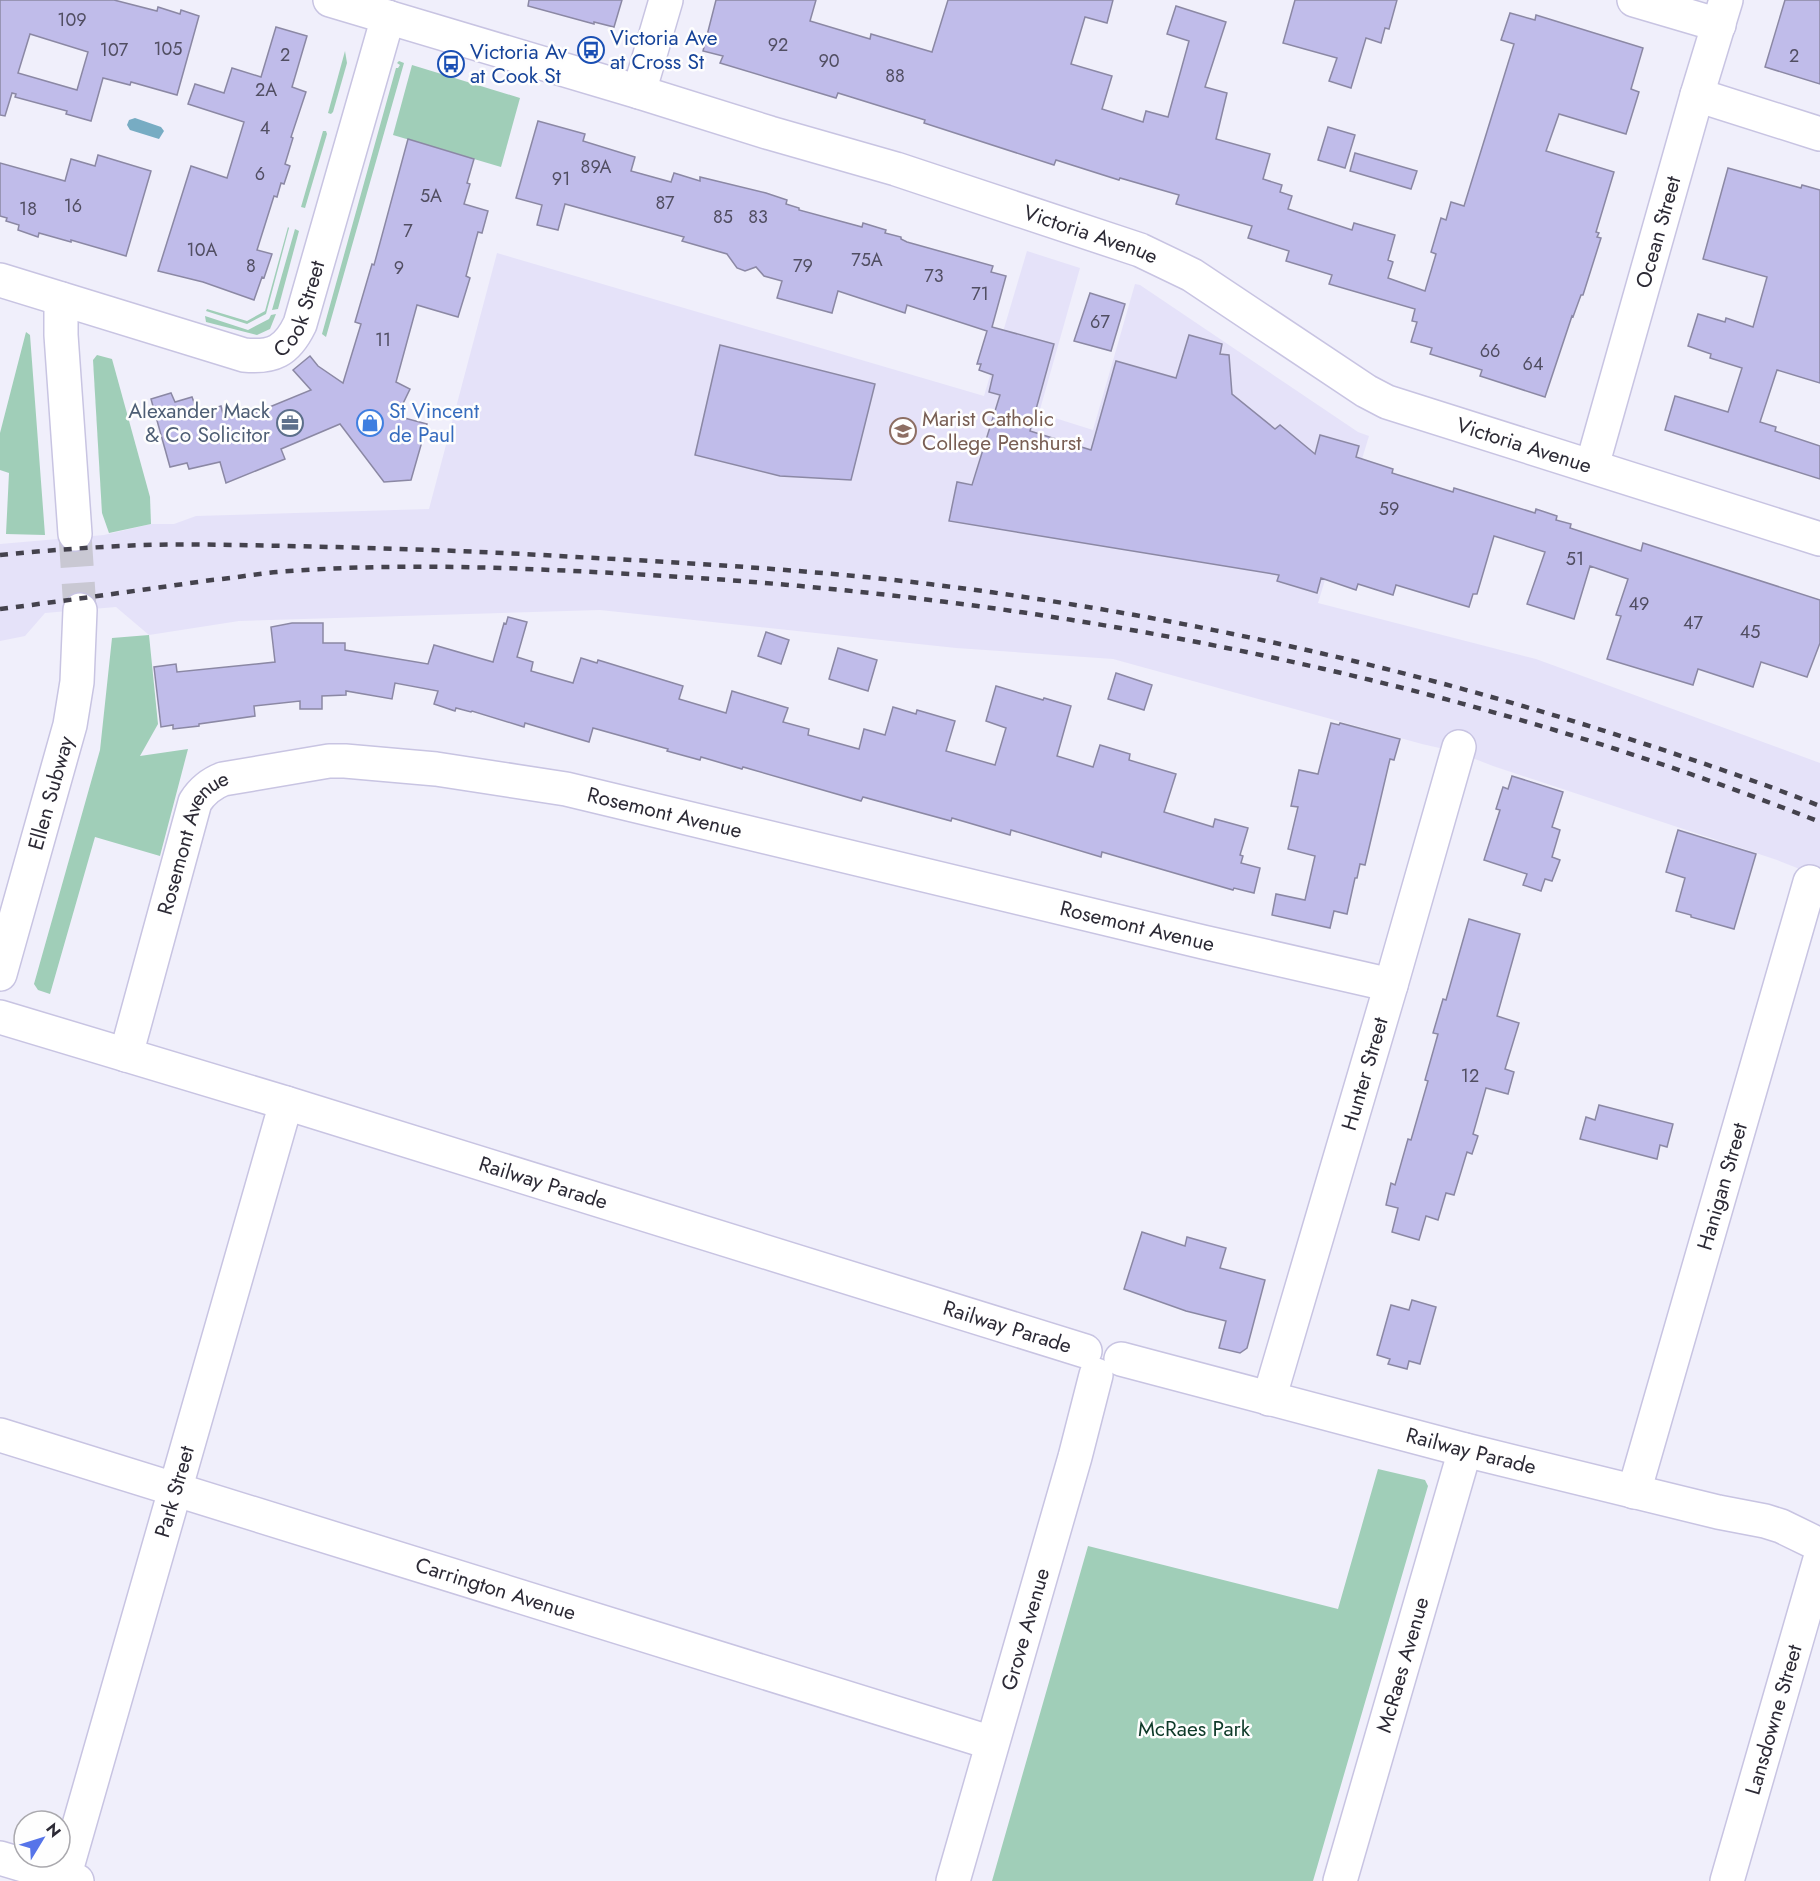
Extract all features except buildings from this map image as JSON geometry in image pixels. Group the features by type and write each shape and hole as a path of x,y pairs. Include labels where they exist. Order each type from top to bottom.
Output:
{"street":[{"name":"Victoria Avenue","path":"330,0 896,169 1140,250 1192,275 1366,391 1387,402 1820,539"},
{"path":"639,92 666,0"},
{"path":"1634,0 1723,13"},
{"name":"Ocean Street","path":"1592,466 1697,95 1723,13"},
{"name":"Cook Street","path":"0,280 244,355 256,357 280,351 300,324 388,18"},
{"path":"1697,95 1820,134"},
{"path":"61,299 61,334 75,534"},
{"name":"Ellen Subway","path":"0,974 70,725 78,682 80,610"},
{"name":"Hunter Street","path":"1269,1399 1459,747"},
{"name":"Rosemont Avenue","path":"126,1055 199,795 213,783 223,779 329,761 363,761 581,792 1391,985"},
{"name":"Hanigan Street","path":"1634,1492 1810,882"},
{"name":"Railway Parade","path":"0,1017 286,1103 1101,1362 1269,1399 1634,1492 1765,1521 1788,1529 1820,1545"},
{"name":"Park Street","path":"68,1880 175,1489 286,1103"},
{"name":"Grove Avenue","path":"953,1881 1101,1362"},
{"name":"Carrington Avenue","path":"0,1435 992,1743"},
{"name":"McRaes Avenue","path":"1340,1881 1465,1450"},
{"name":"Lansdowne Street","path":"1727,1881 1820,1559"},
{"path":"0,1858 68,1880"}],"shaded area":[{"path":"1027,251 1080,268 1039,413 1093,430 1135,284 1140,285 1358,432 1369,436 1318,603 1536,659 1820,763 1820,877 1777,860 1457,752 1113,659 956,648 600,610 239,621 149,635 116,607 45,613 25,636 0,641 0,544 104,535 151,524 174,524 196,516 429,509 497,253 984,396"}],"green space":[{"path":"345,51 347,63 331,114 328,113"},
{"path":"399,61 404,63 326,337 322,334 396,68 400,65 397,63"},
{"path":"412,65 520,98 501,167 393,135"},
{"path":"323,131 327,134 305,208 301,207"},
{"path":"288,227 266,314 247,324 206,311 207,309 247,321 265,311"},
{"path":"295,229 299,231 278,309 272,310"},
{"path":"276,314 270,329 257,335 206,322 205,316 248,330"},
{"path":"26,332 30,335 45,535 6,534 9,473 0,470 0,433"},
{"path":"97,355 112,359 150,497 151,524 109,533 102,513 93,360"},
{"path":"149,635 158,724 140,756 188,749 160,856 95,837 50,994 38,990 34,984 100,750 112,638"},
{"name":"McRaes Park","path":"1378,1469 1425,1480 1428,1486 1313,1881 992,1881 1088,1546 1338,1609"}],"water":[{"path":"135,118 161,127 164,131 159,139 130,130 127,125 129,120"}],"tunnel":[{"path":"75,534 80,610"}],"railway":[{"path":"0,555 183,544 468,551 797,571 885,579 1020,596 1201,628 1380,667 1557,716 1645,744 1820,806"},
{"path":"0,609 277,572 370,567 510,568 649,575 799,586 948,602 1097,624 1245,652 1391,685 1536,724 1679,770 1820,822"}],"place":[{"name":"Victoria Ave at Cross St","path":"591,50"},
{"name":"Victoria Av at Cook St","path":"451,64"},
{"name":"Alexander Mack & Co Solicitor","path":"290,423"},
{"name":"St Vincent de Paul","path":"370,423"},
{"name":"Marist Catholic College Penshurst","path":"903,431"}]}
